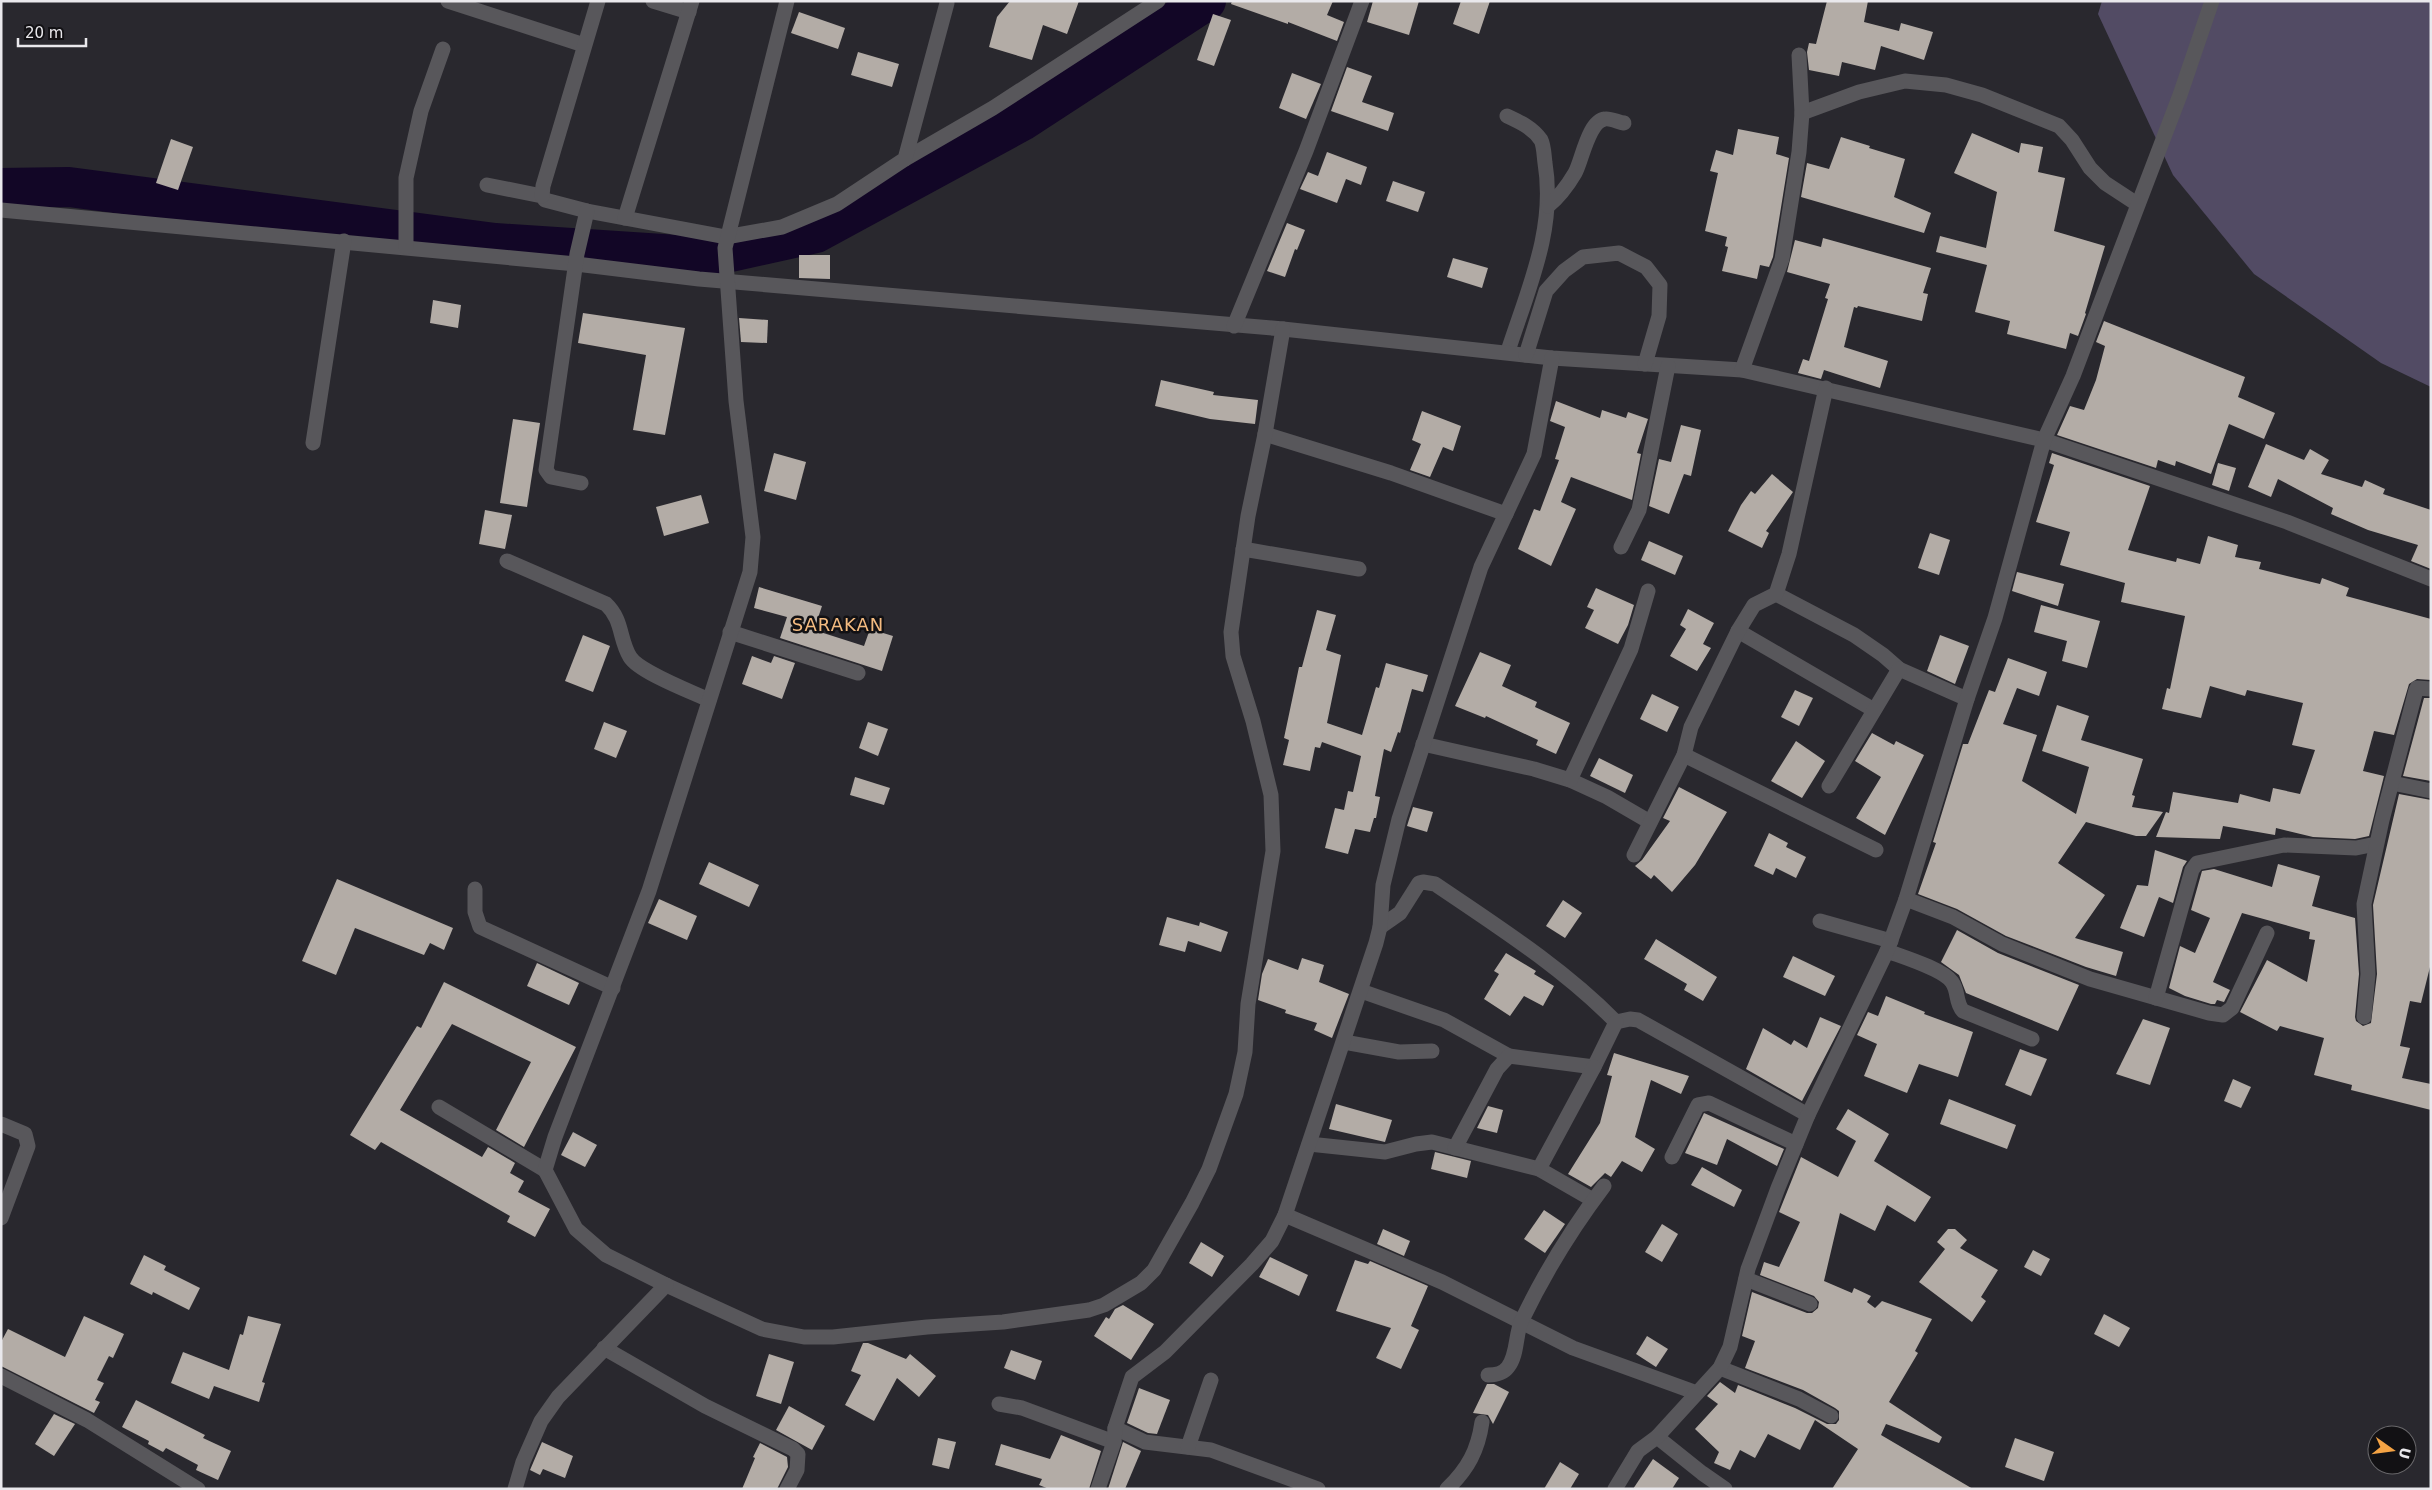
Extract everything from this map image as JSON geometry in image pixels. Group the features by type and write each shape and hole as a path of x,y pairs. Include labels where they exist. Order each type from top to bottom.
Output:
{"street":[{"path":"448,1 584,45"},
{"path":"542,196 543,186 598,1"},
{"path":"625,218 691,7 653,1"},
{"path":"545,1170 555,1137 649,890 750,572 753,537 736,401 726,276 726,242 787,1"},
{"path":"487,185 542,196 545,200 586,215 625,218 726,242 782,226 837,204 905,159 993,108 1158,1"},
{"path":"1234,326 1306,151 1362,1"},
{"path":"1615,1489 1638,1451 1657,1437 1720,1368 1730,1347 1746,1278 1778,1188 1808,1115 1889,946 1906,899 1967,699 1995,618 2044,440 2073,376 2180,95 2212,1"},
{"path":"905,159 947,3"},
{"path":"406,247 406,178 421,111 443,49"},
{"path":"1742,370 1782,259 1799,152 1802,113 1799,55"},
{"path":"1802,113 1860,92 1905,81 1964,90 2029,112 2059,126 2072,140 2090,168 2105,183 2137,204"},
{"path":"1507,116 1527,126 1542,142 1548,206 1545,238 1508,351"},
{"path":"1548,206 1557,199 1576,171 1586,143 1599,122 1605,119 1624,123"},
{"path":"1,210 406,247 576,259 726,276 1508,351 1552,358 1742,370 2044,440 2287,522 2431,579"},
{"path":"581,482 551,477 546,470 576,259 586,215"},
{"path":"312,443 344,241"},
{"path":"1526,355 1546,291 1564,271 1583,257 1619,253 1646,266 1660,285 1659,316 1644,364"},
{"path":"439,1107 545,1170 576,1229 606,1255 762,1329 804,1337 833,1337 927,1327 1002,1322 1089,1310 1104,1306 1141,1283 1154,1270 1208,1169 1236,1094 1245,1052 1248,1004 1273,851 1270,795 1253,722 1233,656 1231,632 1248,516 1266,434 1283,329"},
{"path":"1098,1489 1132,1377 1165,1352 1252,1264 1272,1241 1285,1214 1361,991 1380,927 1383,885 1400,819 1478,576 1534,454 1552,358"},
{"path":"1621,547 1639,510 1668,366"},
{"path":"1634,855 1684,755 1691,726 1738,631 1754,605 1776,594 1789,554 1826,388"},
{"path":"1266,434 1391,473 1506,514"},
{"path":"1243,549 1359,569"},
{"path":"507,561 606,604 616,613 630,658 654,674 709,700"},
{"path":"1570,780 1631,650 1648,591"},
{"path":"1776,594 1854,635 1883,655 1899,669 1967,699"},
{"path":"1738,631 1874,710"},
{"path":"730,632 858,673"},
{"path":"1829,786 1899,669"},
{"path":"2364,1017 2368,974 2364,904 2376,844 2416,690 2417,688 2431,689"},
{"path":"1423,744 1534,769 1570,780 1607,796 1650,822"},
{"path":"1684,755 1876,850"},
{"path":"2392,782 2431,791"},
{"path":"2156,998 2192,870 2197,863 2284,845 2356,848 2376,844"},
{"path":"1380,927 1400,913 1419,883 1435,884 1503,930 1594,999 1616,1022"},
{"path":"475,889 475,912 480,927 613,988"},
{"path":"1906,899 1953,918 1993,940 2090,979 2209,1013 2223,1015 2232,1008 2267,932"},
{"path":"1820,921 1889,946 1942,974 1951,980 1956,988 1958,1005 1963,1011 2032,1039"},
{"path":"1361,991 1444,1020 1509,1056 1594,1067"},
{"path":"1616,1022 1638,1020 1808,1115"},
{"path":"1540,1169 1616,1022"},
{"path":"1344,1042 1399,1052 1432,1052"},
{"path":"1455,1148 1496,1069 1509,1056"},
{"path":"1672,1157 1698,1105 1709,1104 1796,1144"},
{"path":"1,1124 25,1134 28,1146 1,1218"},
{"path":"1309,1144 1384,1152 1432,1142 1540,1169 1593,1200"},
{"path":"1488,1375 1502,1373 1508,1367 1516,1348 1520,1322 1556,1258 1604,1186"},
{"path":"1285,1214 1442,1282 1573,1348 1697,1393"},
{"path":"1746,1278 1810,1304"},
{"path":"515,1489 523,1462 541,1422 558,1398 666,1285"},
{"path":"604,1348 705,1406 793,1450 798,1454 799,1462 787,1489"},
{"path":"1720,1368 1799,1399 1831,1416"},
{"path":"1,1376 87,1420 198,1489"},
{"path":"1188,1447 1211,1380"},
{"path":"999,1404 1022,1408 1145,1442 1211,1450 1318,1489"},
{"path":"1447,1489 1458,1478 1474,1456 1482,1422"},
{"path":"1657,1437 1725,1489"}],"shaded area":[{"path":"2102,1 2431,1 2431,387 2381,363 2254,274 2173,175 2098,14"}],"building":[{"path":"1010,1 1079,1 1067,34 1043,25 1032,60 989,47 997,17"},
{"path":"1232,1 1333,1 1327,15 1344,22 1337,41 1288,22 1288,24 1231,4"},
{"path":"1373,1 1419,1 1409,35 1367,22"},
{"path":"1461,1 1490,1 1479,34 1453,24"},
{"path":"1827,1 1868,1 1864,22 1899,31 1901,23 1933,32 1924,60 1881,46 1875,70 1842,62 1839,76 1809,70 1807,52 1809,43 1816,44"},
{"path":"799,12 845,28 838,49 791,33"},
{"path":"1213,14 1231,20 1214,66 1197,60"},
{"path":"858,52 899,64 892,87 851,75"},
{"path":"1347,67 1372,76 1362,102 1394,113 1388,131 1331,111"},
{"path":"1292,73 1321,84 1306,119 1279,108"},
{"path":"1738,129 1779,137 1776,154 1789,158 1773,257 1769,267 1760,265 1757,279 1722,271 1728,247 1725,246 1727,237 1705,231 1718,173 1710,171 1716,150 1733,155"},
{"path":"1972,133 2019,153 2021,143 2043,147 2038,172 2065,178 2054,231 2105,246 2078,336 2070,333 2066,349 2007,334 2010,321 1975,312 1987,265 1936,252 1940,236 1986,248 1997,192 1954,173"},
{"path":"1841,137 1905,159 1894,197 1931,213 1924,233 1801,197 1807,163 1829,169"},
{"path":"171,139 193,147 178,190 156,183"},
{"path":"1327,152 1367,167 1361,185 1346,179 1337,203 1300,189 1308,172 1318,176"},
{"path":"1393,181 1425,192 1418,212 1386,201"},
{"path":"1287,223 1305,230 1297,250 1295,249 1285,277 1267,271"},
{"path":"1823,238 1931,268 1923,293 1928,294 1922,321 1858,306 1857,308 1854,307 1844,347 1888,361 1880,388 1824,370 1821,379 1798,373 1803,359 1809,361 1828,299 1825,298 1830,284 1787,272 1795,240 1821,247"},
{"path":"799,255 830,255 830,279 799,278"},
{"path":"1453,258 1488,268 1482,288 1447,277"},
{"path":"433,300 461,305 458,328 430,323"},
{"path":"583,313 685,328 665,435 633,430 646,355 578,343"},
{"path":"739,318 768,320 767,343 741,342"},
{"path":"2104,321 2245,377 2238,397 2275,413 2264,439 2229,424 2211,474 2176,461 2175,466 2158,460 2156,468 2057,435 2070,406 2084,410 2096,380 2105,346 2096,342"},
{"path":"1161,380 1214,392 1213,395 1258,400 1255,424 1210,419 1155,406"},
{"path":"1556,401 1600,418 1602,410 1626,418 1628,412 1648,419 1637,453 1641,454 1632,500 1571,477 1561,502 1576,509 1551,566 1518,549 1534,509 1540,511 1559,460 1555,459 1565,427 1550,421"},
{"path":"1422,411 1461,426 1453,451 1443,447 1430,477 1410,470 1421,444 1412,440"},
{"path":"513,419 540,423 527,507 500,503"},
{"path":"1681,425 1701,430 1691,476 1684,474 1669,514 1649,506 1659,459 1671,462"},
{"path":"2266,444 2304,460 2310,449 2329,460 2321,474 2362,487 2365,480 2385,489 2383,494 2431,510 2431,569 2411,561 2418,545 2368,530 2331,514 2333,508 2278,479 2271,497 2248,487"},
{"path":"774,453 806,462 796,500 764,491"},
{"path":"2052,453 2150,486 2128,550 2176,562 2177,558 2200,564 2208,536 2238,545 2235,557 2261,562 2259,569 2320,584 2322,578 2349,588 2346,596 2431,619 2431,680 2417,679 2409,684 2394,735 2374,731 2363,771 2384,776 2369,836 2355,839 2313,837 2276,828 2275,835 2223,826 2220,839 2156,837 2166,812 2169,813 2173,792 2238,803 2240,794 2270,802 2273,788 2300,794 2315,750 2292,745 2303,703 2247,690 2245,696 2210,686 2201,718 2162,709 2167,688 2170,689 2185,616 2121,602 2125,583 2060,565 2070,532 2036,522 2054,465 2049,463"},
{"path":"2218,463 2236,468 2229,491 2212,485"},
{"path":"1772,474 1793,492 1766,531 1769,533 1762,548 1728,531 1741,505 1751,491 1755,494"},
{"path":"701,495 709,523 664,536 656,507"},
{"path":"485,510 512,515 505,549 479,544"},
{"path":"1930,533 1950,540 1939,575 1918,568"},
{"path":"1649,541 1683,556 1675,575 1641,560"},
{"path":"2017,572 2064,584 2058,606 2012,591"},
{"path":"759,587 822,606 814,630 864,646 870,629 893,636 882,671 780,638 787,617 754,608"},
{"path":"1596,588 1634,605 1628,625 1618,644 1585,628 1594,610 1587,607"},
{"path":"2041,605 2100,621 2087,668 2062,661 2067,641 2034,632"},
{"path":"1688,609 1714,623 1703,644 1711,648 1697,671 1670,656 1686,629 1680,625"},
{"path":"1317,610 1336,615 1326,650 1341,655 1327,723 1362,735 1376,687 1379,688 1386,663 1428,675 1423,692 1412,689 1400,733 1398,732 1391,752 1384,749 1375,796 1380,797 1376,818 1374,818 1370,832 1355,829 1348,854 1325,848 1335,808 1344,810 1348,791 1353,792 1361,756 1322,742 1320,748 1315,747 1310,771 1283,765 1289,740 1284,738 1299,667 1302,667"},
{"path":"583,635 610,646 593,692 565,681"},
{"path":"1940,635 1969,646 1955,684 1927,671"},
{"path":"1480,652 1511,665 1502,686 1537,702 1535,707 1570,723 1556,754 1536,745 1538,740 1486,716 1485,718 1455,706"},
{"path":"752,656 771,663 774,656 795,663 782,699 742,684"},
{"path":"2008,658 2047,672 2039,696 2017,688 2003,724 2037,735 2022,781 2076,814 2089,767 2042,751 2057,705 2089,716 2081,740 2143,759 2132,795 2135,796 2132,807 2163,812 2146,836 2136,836 2086,822 2058,863 2105,895 2075,938 2123,952 2116,976 2086,967 2006,936 1957,909 1918,894 1936,843 1933,842 1963,744 1968,744 1989,690 1995,692"},
{"path":"1795,690 1813,698 1799,726 1781,717"},
{"path":"1652,694 1679,707 1667,732 1640,719"},
{"path":"2424,698 2431,698 2431,781 2403,776"},
{"path":"604,722 627,731 616,758 594,749"},
{"path":"868,722 888,729 878,756 859,748"},
{"path":"1872,733 1894,745 1896,741 1924,755 1885,835 1856,818 1881,777 1855,761"},
{"path":"1796,741 1825,761 1802,798 1771,781"},
{"path":"1599,758 1633,775 1625,793 1590,776"},
{"path":"855,777 890,788 884,805 850,795"},
{"path":"1679,787 1727,812 1695,865 1672,892 1654,875 1651,879 1635,866 1642,860 1670,821 1663,818"},
{"path":"2399,794 2431,800 2431,963 2421,1003 2410,1001 2400,1046 2410,1048 2402,1078 2431,1084 2431,1110 2351,1090 2352,1085 2314,1075 2324,1038 2280,1026 2277,1031 2240,1012 2267,960 2307,982 2315,940 2309,939 2310,932 2242,913 2213,982 2230,990 2224,1002 2217,1000 2215,1004 2211,1004 2185,996 2169,988 2180,946 2195,953 2210,918 2191,910 2202,871 2214,869 2272,887 2278,864 2320,876 2312,906 2355,918 2359,974 2355,1017 2356,1021 2363,1026 2371,1023 2377,974 2373,905"},
{"path":"1413,807 1433,812 1427,832 1407,826"},
{"path":"1769,833 1788,843 1786,847 1806,857 1796,878 1776,868 1773,875 1754,866"},
{"path":"2155,850 2187,861 2183,867 2173,903 2159,897 2144,937 2120,928 2137,885 2148,886"},
{"path":"709,862 759,885 749,907 699,884"},
{"path":"337,879 453,928 444,950 430,943 424,955 355,928 336,975 302,961"},
{"path":"659,899 697,916 687,940 648,923"},
{"path":"1563,900 1582,913 1565,938 1546,926"},
{"path":"1167,917 1199,926 1200,922 1228,932 1221,952 1188,941 1185,952 1159,945"},
{"path":"1957,930 1998,953 2079,985 2058,1031 1966,993 1959,975 1941,962"},
{"path":"1656,939 1717,977 1703,1001 1684,990 1687,984 1644,959"},
{"path":"1506,953 1536,971 1534,974 1554,986 1543,1006 1524,996 1510,1016 1484,999 1499,974 1494,971"},
{"path":"1793,956 1835,976 1825,996 1783,977"},
{"path":"1302,958 1324,965 1319,982 1349,994 1332,1038 1314,1030 1317,1023 1285,1013 1286,1010 1258,1000 1262,974 1268,959 1298,970"},
{"path":"537,963 579,983 569,1005 527,986"},
{"path":"444,982 576,1047 524,1147 496,1130 531,1062 452,1024 400,1110 482,1157 488,1147 515,1163 510,1173 524,1181 518,1192 550,1209 535,1237 507,1222 510,1216 381,1142 375,1150 350,1135 417,1026 421,1028"},
{"path":"1886,996 1925,1012 1924,1014 1973,1032 1958,1077 1919,1064 1907,1093 1864,1076 1877,1044 1857,1035 1868,1012 1878,1016"},
{"path":"1820,1017 1841,1026 1802,1101 1746,1069 1763,1028 1791,1045 1794,1040 1807,1048"},
{"path":"2143,1019 2170,1028 2150,1085 2116,1074"},
{"path":"2020,1049 2047,1059 2031,1096 2005,1085"},
{"path":"1614,1053 1689,1076 1681,1094 1651,1080 1635,1137 1655,1149 1642,1172 1622,1161 1611,1177 1605,1173 1591,1187 1568,1174 1600,1123 1612,1076 1607,1075"},
{"path":"2233,1079 2251,1087 2241,1108 2224,1101"},
{"path":"1949,1099 2016,1125 2007,1149 1940,1124"},
{"path":"1336,1104 1392,1120 1385,1142 1329,1129"},
{"path":"1488,1106 1503,1110 1497,1133 1477,1128"},
{"path":"1848,1109 1889,1134 1874,1161 1931,1197 1915,1222 1887,1205 1875,1231 1840,1213 1824,1281 1852,1293 1854,1288 1871,1296 1867,1302 1875,1308 1882,1301 1932,1319 1915,1351 1918,1353 1889,1402 1942,1437 1939,1443 1886,1424 1881,1435 1973,1489 1832,1489 1858,1449 1815,1420 1800,1450 1768,1434 1755,1458 1740,1450 1730,1470 1714,1463 1719,1452 1695,1429 1718,1404 1707,1396 1720,1382 1735,1393 1738,1385 1795,1408 1827,1424 1836,1424 1839,1420 1839,1411 1803,1390 1745,1368 1755,1341 1742,1336 1752,1292 1807,1313 1812,1313 1818,1308 1819,1302 1814,1296 1760,1275 1764,1262 1779,1267 1800,1222 1779,1212 1801,1157 1838,1177 1856,1141 1836,1129"},
{"path":"1704,1113 1784,1149 1777,1166 1727,1139 1717,1165 1685,1153"},
{"path":"573,1132 597,1145 585,1167 561,1155"},
{"path":"1435,1152 1471,1161 1467,1178 1431,1169"},
{"path":"1702,1167 1742,1190 1734,1207 1691,1185"},
{"path":"1544,1210 1565,1224 1545,1253 1524,1239"},
{"path":"1662,1224 1678,1234 1662,1262 1645,1252"},
{"path":"1383,1229 1410,1241 1404,1256 1377,1244"},
{"path":"1948,1229 1955,1229 1967,1240 1960,1248 1998,1270 1981,1297 1986,1301 1972,1322 1919,1282 1945,1249 1937,1242"},
{"path":"1201,1242 1224,1256 1212,1277 1189,1263"},
{"path":"2033,1250 2050,1259 2041,1276 2024,1267"},
{"path":"144,1255 166,1266 164,1270 200,1288 189,1310 153,1292 152,1295 130,1284"},
{"path":"1270,1257 1308,1275 1299,1296 1259,1277"},
{"path":"1355,1260 1368,1264 1370,1261 1428,1286 1411,1326 1419,1330 1401,1369 1376,1358 1391,1328 1336,1311"},
{"path":"1123,1305 1154,1324 1131,1360 1094,1336 1106,1317 1109,1319 1115,1309"},
{"path":"2104,1314 2130,1328 2119,1347 2094,1334"},
{"path":"84,1316 124,1334 113,1358 109,1356 97,1380 104,1383 95,1400 100,1402 94,1413 1,1366 1,1342 8,1329 65,1357"},
{"path":"248,1316 281,1324 262,1382 265,1383 259,1402 214,1386 209,1399 171,1383 183,1352 229,1370 240,1334 243,1335"},
{"path":"1647,1336 1668,1349 1656,1367 1636,1354"},
{"path":"863,1343 868,1343 906,1359 910,1354 936,1376 919,1397 897,1378 874,1421 845,1405 861,1375 851,1371"},
{"path":"1011,1350 1042,1361 1035,1380 1004,1368"},
{"path":"769,1354 794,1362 781,1404 756,1396"},
{"path":"1487,1384 1494,1384 1509,1392 1493,1424 1488,1415 1473,1413"},
{"path":"1139,1388 1170,1400 1157,1434 1148,1433 1127,1423"},
{"path":"136,1400 205,1435 203,1438 231,1451 218,1480 196,1470 198,1465 166,1448 163,1452 148,1444 149,1441 122,1427"},
{"path":"789,1406 825,1426 812,1450 776,1430"},
{"path":"54,1414 75,1424 54,1456 35,1444"},
{"path":"1061,1435 1101,1451 1089,1489 1049,1489 1039,1485 1042,1479 995,1465 1001,1444 1050,1459"},
{"path":"938,1438 956,1442 949,1469 932,1465"},
{"path":"2015,1438 2054,1452 2044,1481 2005,1467"},
{"path":"542,1442 573,1456 565,1478 543,1469 540,1475 530,1470"},
{"path":"1123,1442 1141,1451 1125,1489 1108,1489"},
{"path":"760,1443 787,1457 788,1467 777,1489 742,1489 755,1458 753,1457"},
{"path":"1653,1459 1679,1478 1672,1489 1633,1489"},
{"path":"1560,1462 1579,1474 1570,1489 1544,1489"}],"waterway":[{"path":"1,188 69,187 495,243 708,257 816,233 1022,121 1206,1"}],"district":[{"name":"SARAKAN","path":"838,625"}]}
